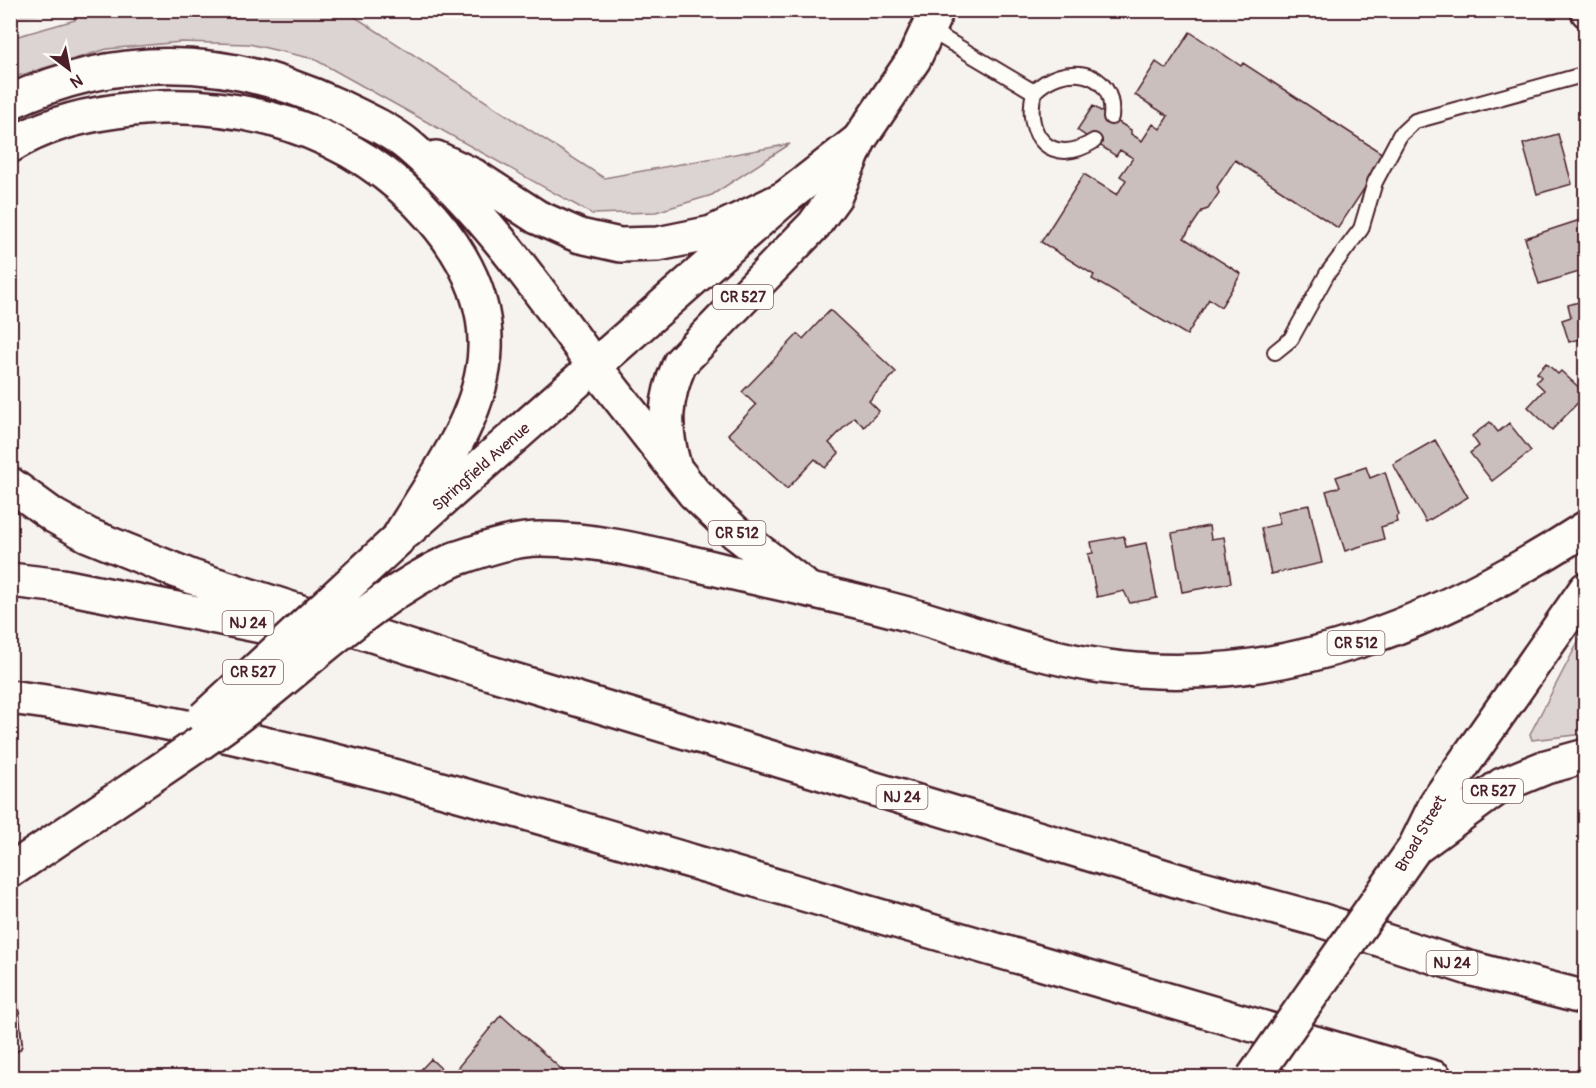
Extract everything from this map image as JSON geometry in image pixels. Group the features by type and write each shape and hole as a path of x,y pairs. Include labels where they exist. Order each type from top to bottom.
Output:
{"main road":[{"name":"Springfield Avenue","path":"674,466 666,438 665,423 674,377 680,363 814,225 835,196 859,140 914,59 932,20"},
{"path":"10,102 56,83 117,69 146,66 222,69 275,80 301,88 353,113 407,144 474,176 537,216 580,236 620,244 658,244 712,233 785,198"},
{"path":"10,146 28,135 104,112 144,107 230,109 277,120 322,136 359,154 388,174 417,200 448,236 471,275 482,315 485,349 480,391 464,427 397,540"},
{"name":"Springfield Avenue","path":"110,804 397,540 596,367 785,198 859,140"},
{"path":"407,144 463,197 522,268 596,367"},
{"name":"CR 512","path":"596,367 694,493 736,533 810,590 904,613 1057,657 1102,666 1160,671 1226,669 1291,659 1354,644 1440,611 1586,528"},
{"path":"10,484 54,516 125,552 192,577 484,671"},
{"path":"110,804 244,711 386,598 419,575 455,559 495,547 539,539 580,542 615,546 810,590"},
{"name":"NJ 24","path":"10,580 62,586 484,671 1199,887 1320,920 1469,968 1586,998"},
{"name":"Broad Street","path":"1253,1077 1414,849 1437,802 1586,589"},
{"path":"10,697 167,722 369,770 533,815 1211,1014 1435,1077"},
{"name":"CR 527","path":"1414,849 1502,785 1546,767 1586,756"},
{"name":"CR 527","path":"10,871 110,804"},
{"path":"1211,1014 1340,1077"}],"lane":[{"path":"932,20 1034,92"},
{"path":"1094,141 1078,151 1060,151 1046,145 1036,133 1030,117 1034,92 1045,81 1056,76 1072,73 1088,75 1102,84 1112,107 1111,117"},
{"path":"1275,352 1291,339 1327,274 1361,229 1375,182 1400,135 1415,121 1586,74"},
{"path":"10,1002 14,1044"}],"shaded area":[{"path":"11,10 58,10 58,11 11,21"},
{"path":"72,11 346,11 604,178 790,144 712,195 656,212 592,214 314,59 249,44 181,42 107,49 11,78 11,38 75,20"},
{"path":"1585,629 1585,734 1532,740 1530,734"}],"building":[{"path":"1476,10 1495,10 1477,15"},
{"path":"1190,32 1241,66 1243,63 1386,156 1338,228 1235,160 1217,187 1219,193 1208,209 1202,211 1184,238 1241,274 1221,307 1209,299 1187,335 1092,279 1094,275 1041,242 1084,174 1117,195 1126,180 1120,176 1133,158 1120,150 1116,156 1077,130 1093,106 1131,130 1131,134 1142,141 1153,124 1160,129 1168,116 1135,95 1156,62 1166,69"},
{"path":"1558,134 1572,184 1537,194 1523,144"},
{"path":"1580,220 1586,237 1586,270 1539,284 1525,238"},
{"path":"1586,300 1586,352 1583,352 1579,339 1569,342 1562,320 1571,317 1568,305"},
{"path":"830,310 896,372 869,401 879,411 864,427 854,417 829,443 839,453 825,468 815,459 787,489 728,434 756,405 742,392 798,334 803,339"},
{"path":"1546,363 1558,374 1561,371 1586,394 1552,430 1528,407 1544,390 1536,382 1541,377 1537,373"},
{"path":"1490,422 1498,432 1509,423 1531,451 1492,481 1470,453 1479,446 1472,436"},
{"path":"1435,440 1468,497 1426,522 1393,464"},
{"path":"1366,467 1370,478 1385,472 1399,515 1396,517 1397,522 1381,527 1384,539 1345,551 1326,491 1340,487 1336,477"},
{"path":"1309,505 1322,563 1271,574 1261,528 1280,524 1277,512"},
{"path":"1209,526 1211,539 1224,537 1231,583 1182,592 1172,533"},
{"path":"1124,536 1126,547 1146,543 1157,598 1130,603 1124,591 1097,597 1088,554 1093,553 1091,542"},
{"path":"501,1015 571,1078 413,1078 431,1059 450,1077"}]}
